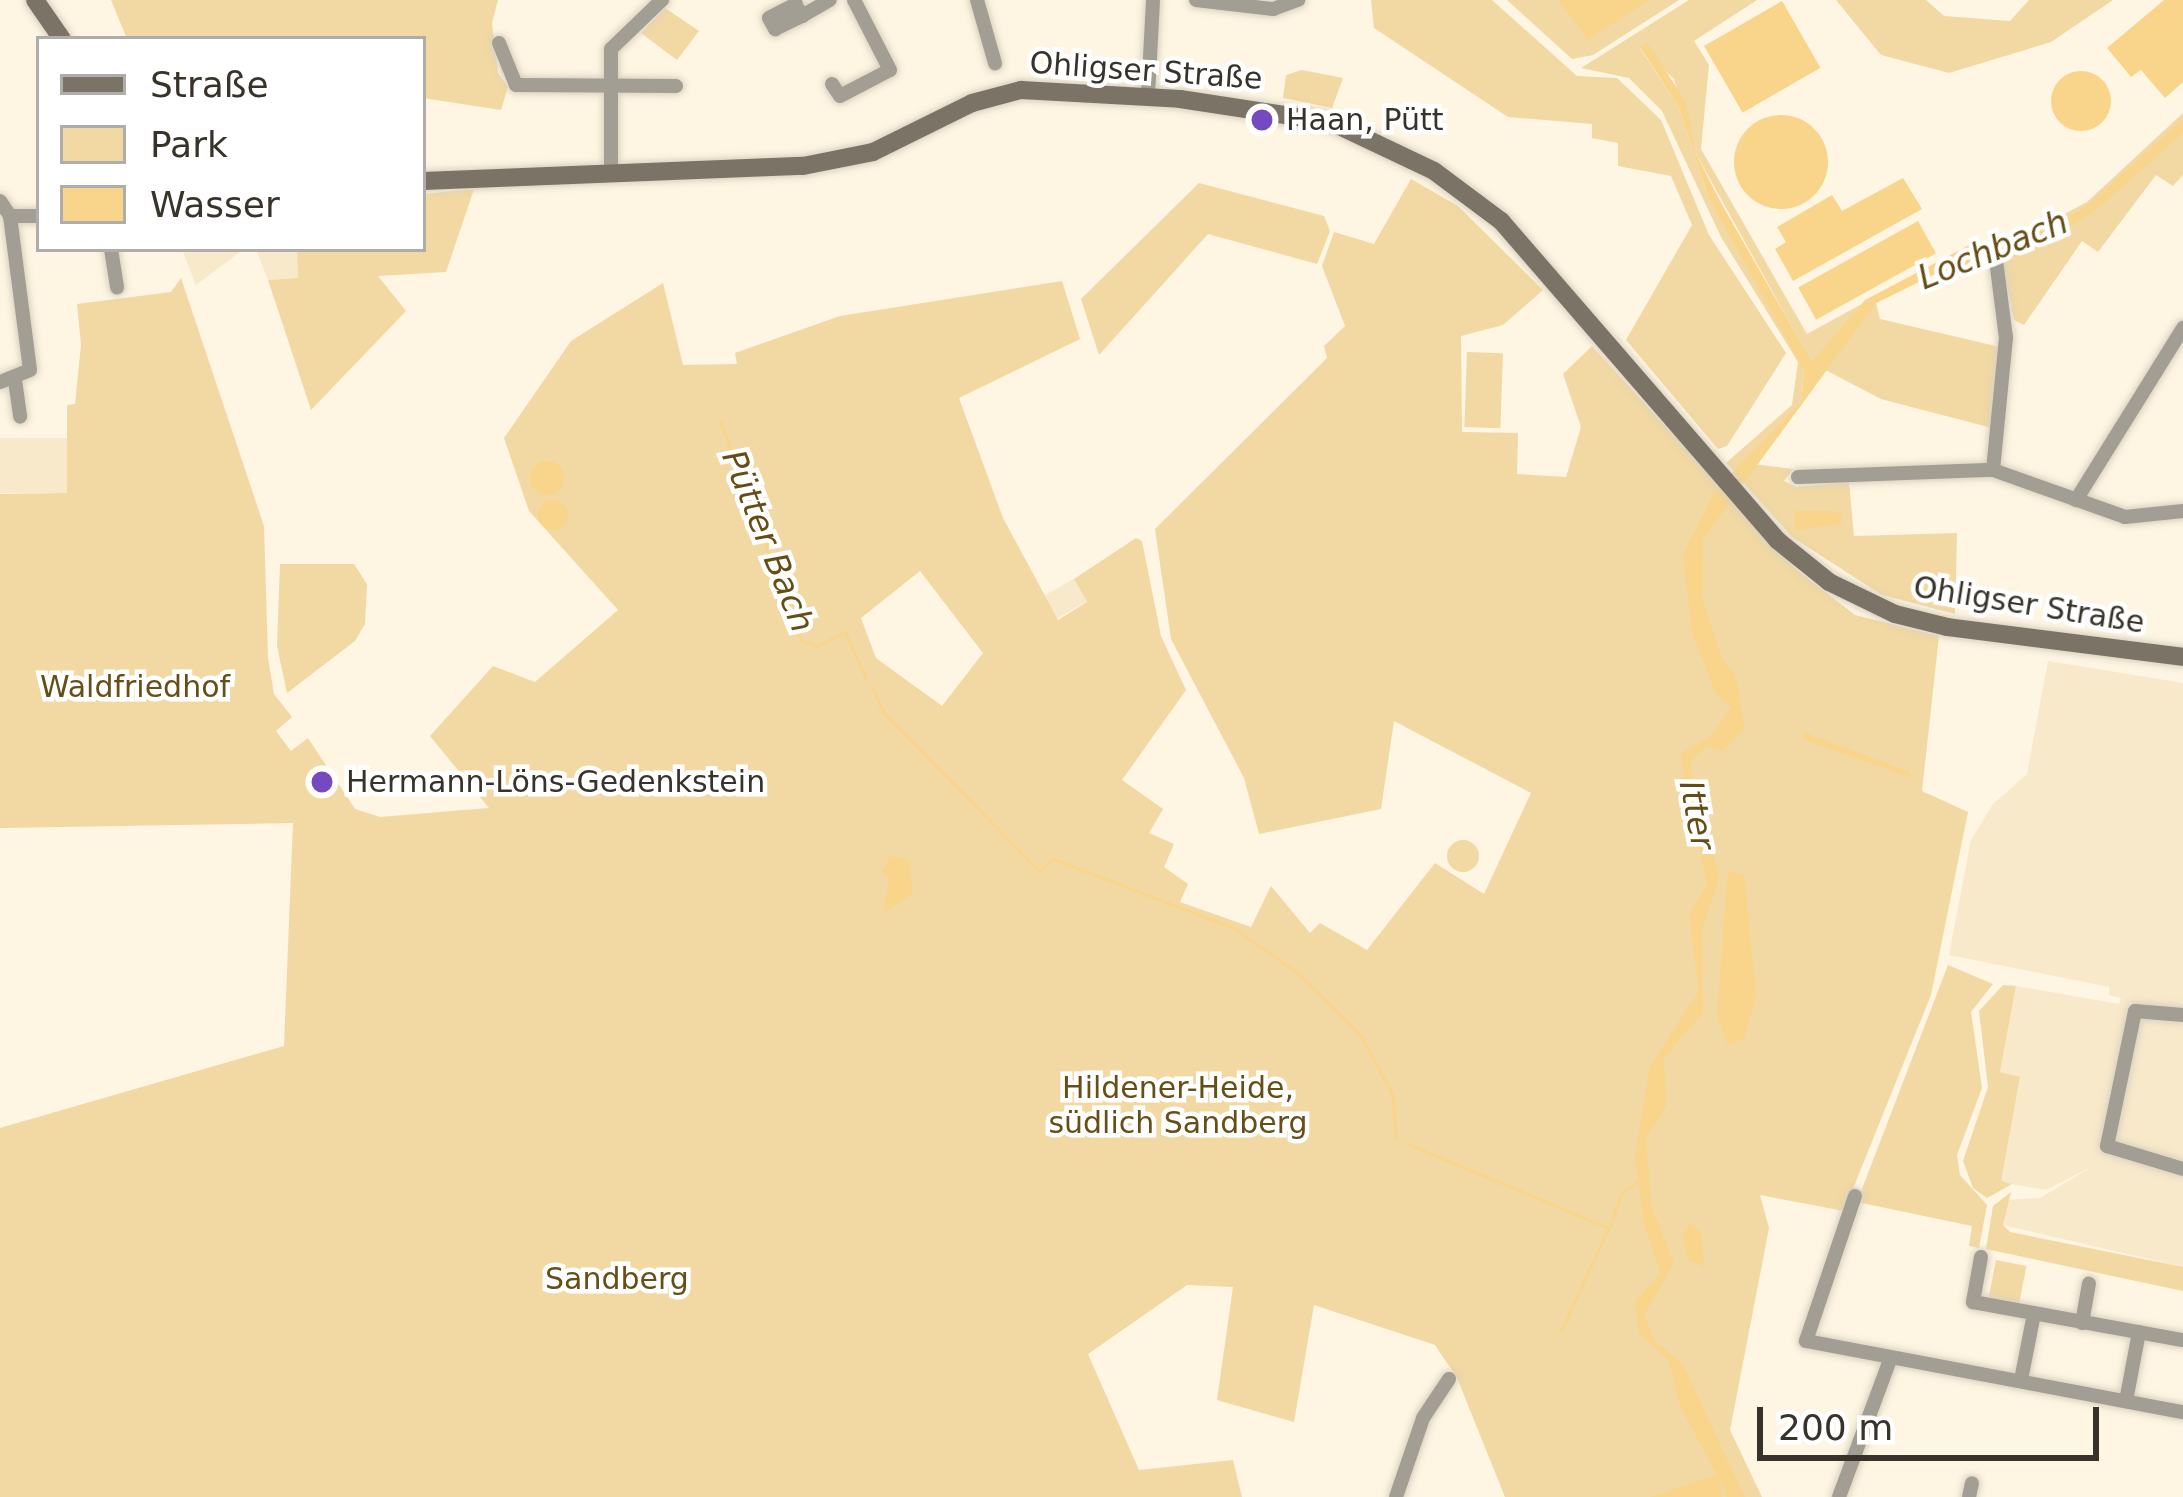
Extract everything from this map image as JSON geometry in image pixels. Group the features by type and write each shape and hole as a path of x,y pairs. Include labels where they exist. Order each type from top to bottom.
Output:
{"main road":[{"path":"35,0 60,36"},
{"name":"Ohligser Straße","path":"426,181 803,166 873,152 999,94 1148,96 1331,122 1474,197 1739,498 1809,568 1894,614 2183,657"}],"street":[{"path":"611,170 611,49 662,0"},
{"path":"797,7 830,0"},
{"path":"832,84 840,96 890,70 854,0"},
{"path":"977,0 995,63"},
{"path":"1148,96 1154,0"},
{"path":"1196,0 1273,9 1298,0"},
{"path":"499,43 516,85 676,86"},
{"path":"0,201 10,216 30,370 7,381 20,417"},
{"path":"10,216 36,216"},
{"path":"111,252 117,288"},
{"path":"1993,470 2007,324 1996,260"},
{"path":"2076,500 2183,328"},
{"path":"1798,477 1993,470 2125,517 2183,511"},
{"path":"2183,1015 2135,1011 2108,1146 2114,1154 2183,1169"},
{"path":"1855,1196 1806,1341 2183,1412"},
{"path":"1981,1257 1973,1302 2183,1340"},
{"path":"2082,1323 2089,1284"},
{"path":"2021,1380 2034,1313"},
{"path":"2126,1401 2139,1332"},
{"path":"1839,1497 1890,1360"},
{"path":"1396,1497 1423,1418 1449,1379"}],"shaded area":[{"path":"183,252 240,252 196,285"},
{"path":"257,252 297,252 298,278 268,280"},
{"path":"0,438 67,438 67,493 0,493"},
{"path":"1074,579 1087,602 1056,619 1043,596"},
{"path":"2048,661 2183,683 2183,1267 2003,1225 2007,1200 2040,1198 2095,1165 2046,1190 2000,1182 2020,1078 2000,1072 2016,986 2119,1004 2121,998 2109,995 2109,987 1949,955 1971,840 1993,804 2027,774"}],"green space":[{"path":"111,0 498,0 492,23 498,73 508,87 501,110 426,98 426,36 126,36"},
{"path":"1371,0 1492,0 1577,76 1617,78 1661,120 1709,235 1786,353 1727,446 1718,449 1626,340 1692,225 1671,176 1618,166 1618,143 1592,138 1592,124 1508,117 1374,28"},
{"path":"1507,0 1679,0 1593,55 1572,59"},
{"path":"1689,0 1757,0 1694,41 1709,65 1701,149 1807,334 1975,242 1978,255 1989,252 1991,261 1935,274 1876,303 1880,319 2000,347 1992,428 1881,399 1812,363 1695,152 1674,79 1640,48 1678,106 1708,196 1795,345 1804,371 1801,402 1791,415 1735,472 1726,463 1792,405 1798,362 1721,237 1662,111 1629,78 1581,68"},
{"path":"1836,0 1926,0 1944,16 2010,21 2029,0 2113,0 2051,42 1949,73 1881,55"},
{"path":"665,8 699,31 677,60 641,33"},
{"path":"1302,70 1343,78 1332,108 1283,98 1286,75"},
{"path":"2183,113 2183,175 2173,186 2156,175 2098,252 2082,241 2024,325 2014,320 1999,249 2087,202"},
{"path":"1411,179 1458,206 1543,290 1503,325 1461,336 1462,432 1518,433 1517,474 1566,477 1581,427 1563,374 1592,346 1797,570 1855,615 1939,636 1922,791 1968,812 1931,995 1844,1211 1760,1195 1769,1228 1730,1430 1762,1497 1505,1497 1457,1378 1435,1345 1314,1305 1294,1422 1217,1400 1233,1287 1187,1285 1088,1354 1139,1470 1233,1460 1242,1497 0,1497 0,1128 284,1046 293,823 0,828 0,494 67,493 67,405 75,404 81,345 77,304 171,292 181,278 264,526 268,658 274,694 292,717 276,731 291,751 308,738 355,809 380,817 489,808 430,736 493,666 535,682 618,610 529,511 504,438 571,341 663,283 683,365 737,364 735,353 840,316 1062,281 1080,339 959,398 1003,518 1058,620 1087,602 1074,579 1136,538 1142,541 1161,636 1186,690 1122,780 1163,809 1149,833 1174,844 1164,867 1188,884 1180,902 1251,927 1271,886 1310,933 1320,923 1367,950 1435,863 1484,894 1531,793 1394,721 1381,809 1259,834 1244,778 1171,639 1155,529 1327,358 1324,346 1345,326 1322,266 1334,232 1374,244","holes":["920,571 983,653 942,706 876,658 861,618"]},
{"path":"1199,183 1324,216 1330,231 1317,264 1208,234 1099,355 1081,299"},
{"path":"474,189 446,272 378,276 406,311 311,410 268,280 298,278 297,252 426,252 426,194"},
{"path":"1467,352 1503,353 1500,428 1464,427"},
{"path":"1754,464 1793,469 1784,481 1797,487 1849,482 1854,536 1957,533 1955,614 1882,595 1792,537 1741,480"},
{"path":"280,564 354,564 367,584 365,624 355,641 287,693 277,646"},
{"path":"1463,840 1474,845 1479,856 1474,867 1463,872 1452,867 1447,856 1452,845"},
{"path":"1948,965 1993,984 1971,1012 1982,1088 1957,1155 1960,1175 1987,1205 1979,1248 1969,1246 1972,1226 1857,1202"},
{"path":"2003,985 2016,986 2000,1072 2020,1077 2001,1181 2012,1184 1987,1198 1973,1188 1963,1161 1988,1087 1979,1011"},
{"path":"2011,1192 2003,1225 2010,1232 2183,1267 2183,1291 1986,1249 1993,1206"},
{"path":"1996,1260 2026,1266 2018,1310 1987,1304"}],"water":[{"path":"1558,0 1650,0 1588,39"},
{"path":"2164,0 2183,0 2183,82 2165,98 2141,70 2131,77 2107,48"},
{"path":"1782,1 1820,68 1743,113 1704,46"},
{"name":"Itter","path":"1647,42 1686,102 1695,152 1720,201 1812,362 1865,300 1975,242 1979,255 2038,234 2087,206 2183,119 2183,133 2095,211 2040,243 1935,274 1876,303 1703,539 1702,597 1722,659 1735,674 1745,728 1723,750 1706,747 1689,763 1719,879 1702,929 1703,1012 1664,1058 1666,1107 1646,1138 1651,1205 1674,1263 1645,1314 1654,1341 1682,1363 1745,1497 1727,1497 1720,1480 1722,1497 1650,1497 1717,1475 1680,1406 1669,1361 1639,1333 1635,1302 1661,1273 1644,1224 1635,1156 1650,1066 1699,991 1689,915 1707,884 1680,754 1712,735 1731,707 1716,694 1692,632 1683,554 1717,488 1801,402 1804,371 1708,196 1678,106 1640,47"},
{"path":"2081,71 2102,80 2111,101 2102,122 2081,131 2060,122 2051,101 2060,80"},
{"path":"1781,115 1814,129 1828,162 1814,195 1781,209 1748,195 1734,162 1748,129"},
{"path":"1903,178 1922,209 1793,281 1775,249 1786,242 1777,227 1832,195 1842,211"},
{"path":"1918,221 1936,253 1816,320 1798,287"},
{"path":"547,461 559,466 564,478 559,490 547,495 535,490 530,478 535,466"},
{"path":"553,500 564,504 568,515 564,526 553,530 542,526 538,515 542,504"},
{"path":"1794,511 1842,514 1841,524 1795,530"},
{"path":"1804,732 1909,772 1912,778 1802,739"},
{"path":"890,856 910,860 912,894 883,913 889,880 882,872"},
{"path":"1728,870 1744,876 1756,996 1744,1039 1728,1045 1717,1016"},
{"path":"1690,1223 1701,1232 1704,1267 1688,1260 1683,1236"}],"waterway":[{"name":"Pütter Bach","path":"720,421 802,641 817,646 845,632 866,679"},
{"name":"Pütter Bach","path":"873,687 882,711 1039,871 1053,859 1232,927 1295,971 1361,1036 1392,1093 1396,1138"},
{"name":"Pütter Bach","path":"1408,1144 1609,1228 1622,1192 1637,1182"},
{"path":"1561,1331 1608,1229"}],"place":[{"name":"Haan, Pütt","path":"1262,120"},
{"name":"Hermann-Löns-Gedenkstein","path":"322,782"}],"water label":[{"name":"Lochbach","path":"1993,250"}],"park label":[{"name":"Waldfriedhof","path":"135,687"},
{"name":"Hildener-Heide, südlich Sandberg","path":"1178,1105"},
{"name":"Sandberg","path":"617,1279"}]}
